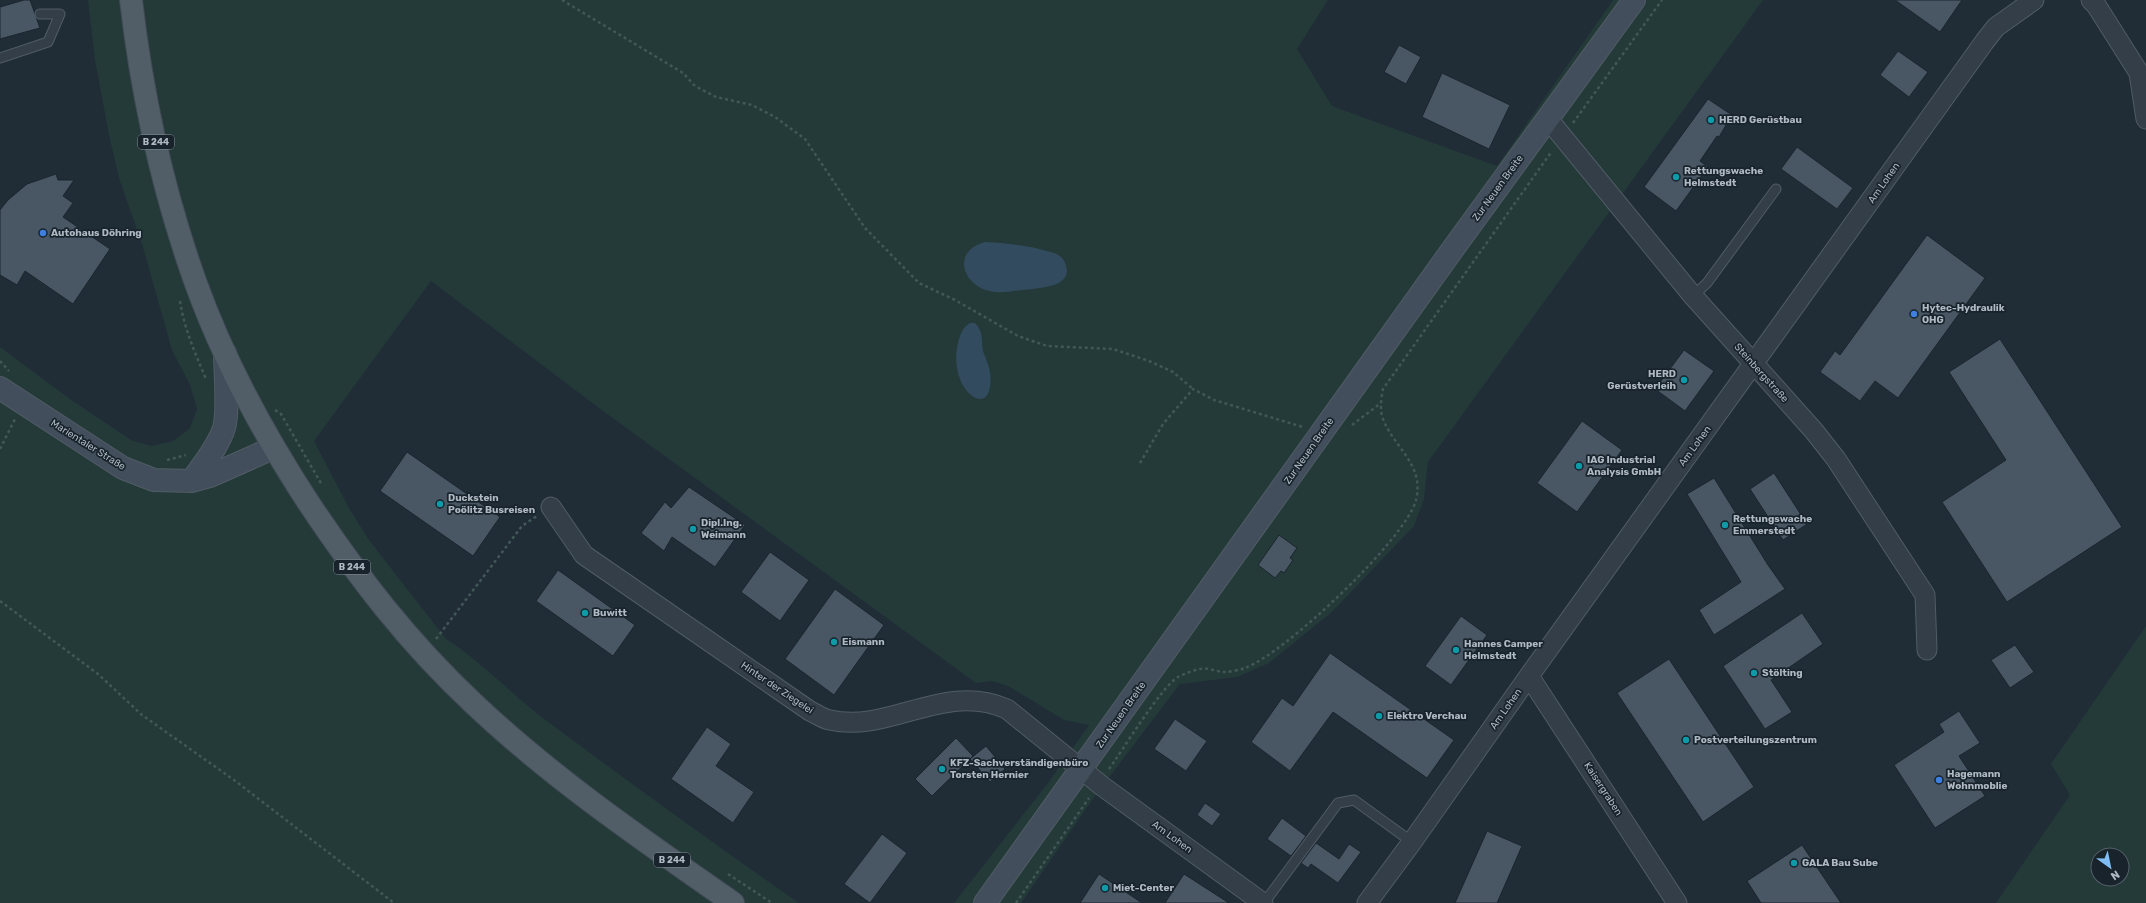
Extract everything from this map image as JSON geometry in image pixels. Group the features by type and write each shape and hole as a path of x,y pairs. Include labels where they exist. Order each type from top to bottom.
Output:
{"main road":[{"name":"B 244","path":"131,0 137,47 151,124 168,190 195,282 225,354 257,419 332,538 370,591 444,675 513,739 582,795 733,903"}],"street":[{"name":"Zur Neuen Breite","path":"985,903 1634,0"},
{"name":"Am Lohen","path":"1367,903 1996,26 2034,0"},
{"path":"2090,0 2096,5 2139,73 2146,119"},
{"name":"Steinbergstraße","path":"1548,119 1693,296 1814,431 1836,459 1925,594 1927,650"},
{"path":"192,481 224,428 225,354"},
{"name":"Marientaler Straße","path":"5,381 123,468 154,480 192,481 212,476 274,448"},
{"name":"Hinter der Ziegelei","path":"551,507 584,555 810,711 829,720 852,722 958,700 976,700 992,703 1007,709 1082,769"},
{"name":"Kaisergraben","path":"1529,676 1677,903"},
{"name":"Am Lohen","path":"1082,769 1264,903"}],"lane":[{"path":"0,58 48,42 60,14 40,14"},
{"path":"1693,296 1707,283 1776,189"},
{"path":"1264,903 1338,803 1354,800 1412,842"}],"path":[{"path":"562,0 683,73 695,86 716,97 752,105 775,117 805,139 865,228 919,283 955,300 1018,336 1047,346 1113,349 1149,361 1174,372 1193,389 1214,400 1322,433"},
{"path":"1016,903 1163,693 1177,678 1201,668 1225,672 1245,668 1264,658 1337,600 1408,519 1415,502 1418,486 1414,471 1407,456 1387,427 1382,415 1381,404 1383,389 1662,0"},
{"path":"0,361 5,381"},
{"path":"1140,463 1163,424 1193,389"},
{"path":"257,419 273,409 281,414 324,488"},
{"path":"161,460 184,456 190,452"},
{"path":"430,635 434,641 442,632 522,526 551,507"},
{"path":"0,601 98,674 142,715 234,780 394,903"}],"green space":[{"path":"88,0 1328,0 1297,49 1332,106 1497,166 1613,0 1763,0 1428,462 1424,499 1414,526 1332,612 1269,663 1237,677 1180,684 1092,800 1021,903 954,903 1048,783 1089,725 1064,720 1008,686 992,681 976,683 599,408 431,281 314,441 349,508 369,540 446,639 471,657 543,718 799,903 0,903 0,347 70,399 131,440 152,446 173,441 190,428 197,409 190,385 172,350 142,244 119,178 109,135 95,60"},
{"path":"2146,626 2146,903 1996,903 2070,795 2051,764"}],"water":[{"path":"985,242 1020,245 1038,248 1054,253 1060,256 1063,260 1067,273 1064,279 1052,286 1008,292 995,292 984,289 975,284 969,277 965,270 964,261 967,254 974,247"},
{"path":"970,323 975,323 980,330 983,351 990,372 990,389 985,398 981,399 970,394 961,382 958,374 956,358 960,337 963,329"}],"building":[{"path":"24,0 30,0 40,28 0,39 0,7"},
{"path":"1895,0 1962,0 1940,32"},
{"path":"1399,45 1421,57 1406,84 1384,72"},
{"path":"1898,51 1928,72 1909,97 1880,75"},
{"path":"1442,73 1510,105 1489,149 1422,117"},
{"path":"1708,99 1732,115 1719,137 1717,136 1700,161 1708,167 1676,211 1644,187"},
{"path":"1797,147 1853,188 1837,209 1781,169"},
{"name":"Autohaus Döhring","path":"56,174 58,180 74,180 63,196 73,203 63,217 110,249 73,304 25,271 17,285 0,275 0,210 8,200 27,184"},
{"name":"Hytec-Hydraulik OHG","path":"1927,235 1985,278 1898,398 1875,381 1860,401 1820,372 1835,351 1840,355"},
{"path":"2000,339 2122,527 2007,602 1942,502 2006,460 1949,372"},
{"name":"HERD Gerüstverleih","path":"1684,350 1714,371 1685,411 1655,389"},
{"name":"IAG Industrial Analysis GmbH","path":"1582,421 1622,450 1577,512 1537,483"},
{"name":"Duckstein Poölitz Busreisen","path":"407,452 500,517 473,556 380,491"},
{"path":"1774,473 1807,524 1783,540 1750,489"},
{"path":"1714,478 1768,565 1785,589 1714,635 1699,610 1741,582 1687,494"},
{"name":"Dipl.Ing. Weimann","path":"689,487 745,525 715,567 672,537 664,551 641,533 665,502 671,508"},
{"path":"1279,535 1297,548 1290,558 1293,560 1284,573 1281,571 1275,578 1258,565"},
{"path":"770,552 809,580 780,621 741,592"},
{"name":"Buwitt","path":"558,570 635,625 613,656 536,601"},
{"name":"Eismann","path":"835,589 884,625 834,695 785,659"},
{"name":"Stölting","path":"1802,613 1823,644 1771,680 1792,712 1765,729 1723,666"},
{"name":"Hannes Camper Helmstedt","path":"1461,616 1487,635 1451,685 1425,666"},
{"path":"2015,645 2034,672 2010,688 1991,660"},
{"name":"Elektro Verchau","path":"1330,653 1454,740 1427,778 1333,712 1290,771 1251,742 1282,698 1293,706"},
{"name":"Postverteilungszentrum","path":"1669,659 1754,787 1703,822 1617,693"},
{"name":"Hagemann Wohnmoblie","path":"1959,711 1980,743 1959,756 1985,796 1935,828 1894,765 1944,732 1939,724"},
{"path":"1175,719 1207,741 1186,771 1154,749"},
{"path":"707,727 731,744 716,766 754,792 733,823 671,779"},
{"name":"KFZ-Sachverständigenbüro Torsten Hernier","path":"956,738 973,756 932,796 915,779"},
{"path":"986,746 1005,769 990,782 970,759"},
{"path":"1205,803 1221,814 1212,826 1197,815"},
{"path":"1282,818 1306,836 1291,856 1267,839"},
{"path":"1487,831 1522,846 1497,903 1455,903"},
{"path":"882,834 907,853 870,903 844,884"},
{"path":"1316,843 1339,859 1349,844 1361,852 1338,883 1311,864 1308,868 1301,863"},
{"name":"GALA Bau Sube","path":"1802,845 1841,903 1761,903 1747,881"},
{"name":"Miet-Center","path":"1099,874 1142,903 1080,903"},
{"path":"1184,874 1229,903 1165,903"}],"place":[{"name":"HERD Gerüstbau","path":"1711,120"},
{"name":"Rettungswache Helmstedt","path":"1676,177"},
{"name":"Autohaus Döhring","path":"43,233"},
{"name":"Hytec-Hydraulik OHG","path":"1914,314"},
{"name":"HERD Gerüstverleih","path":"1684,380"},
{"name":"IAG Industrial Analysis GmbH","path":"1579,466"},
{"name":"Duckstein Poölitz Busreisen","path":"440,504"},
{"name":"Rettungswache Emmerstedt","path":"1725,525"},
{"name":"Dipl.Ing. Weimann","path":"693,529"},
{"name":"Buwitt","path":"585,613"},
{"name":"Eismann","path":"834,642"},
{"name":"Hannes Camper Helmstedt","path":"1456,650"},
{"name":"Stölting","path":"1754,673"},
{"name":"Elektro Verchau","path":"1379,716"},
{"name":"Postverteilungszentrum","path":"1686,740"},
{"name":"KFZ-Sachverständigenbüro Torsten Hernier","path":"942,769"},
{"name":"Hagemann Wohnmoblie","path":"1939,780"},
{"name":"GALA Bau Sube","path":"1794,863"},
{"name":"Miet-Center","path":"1105,888"}]}
